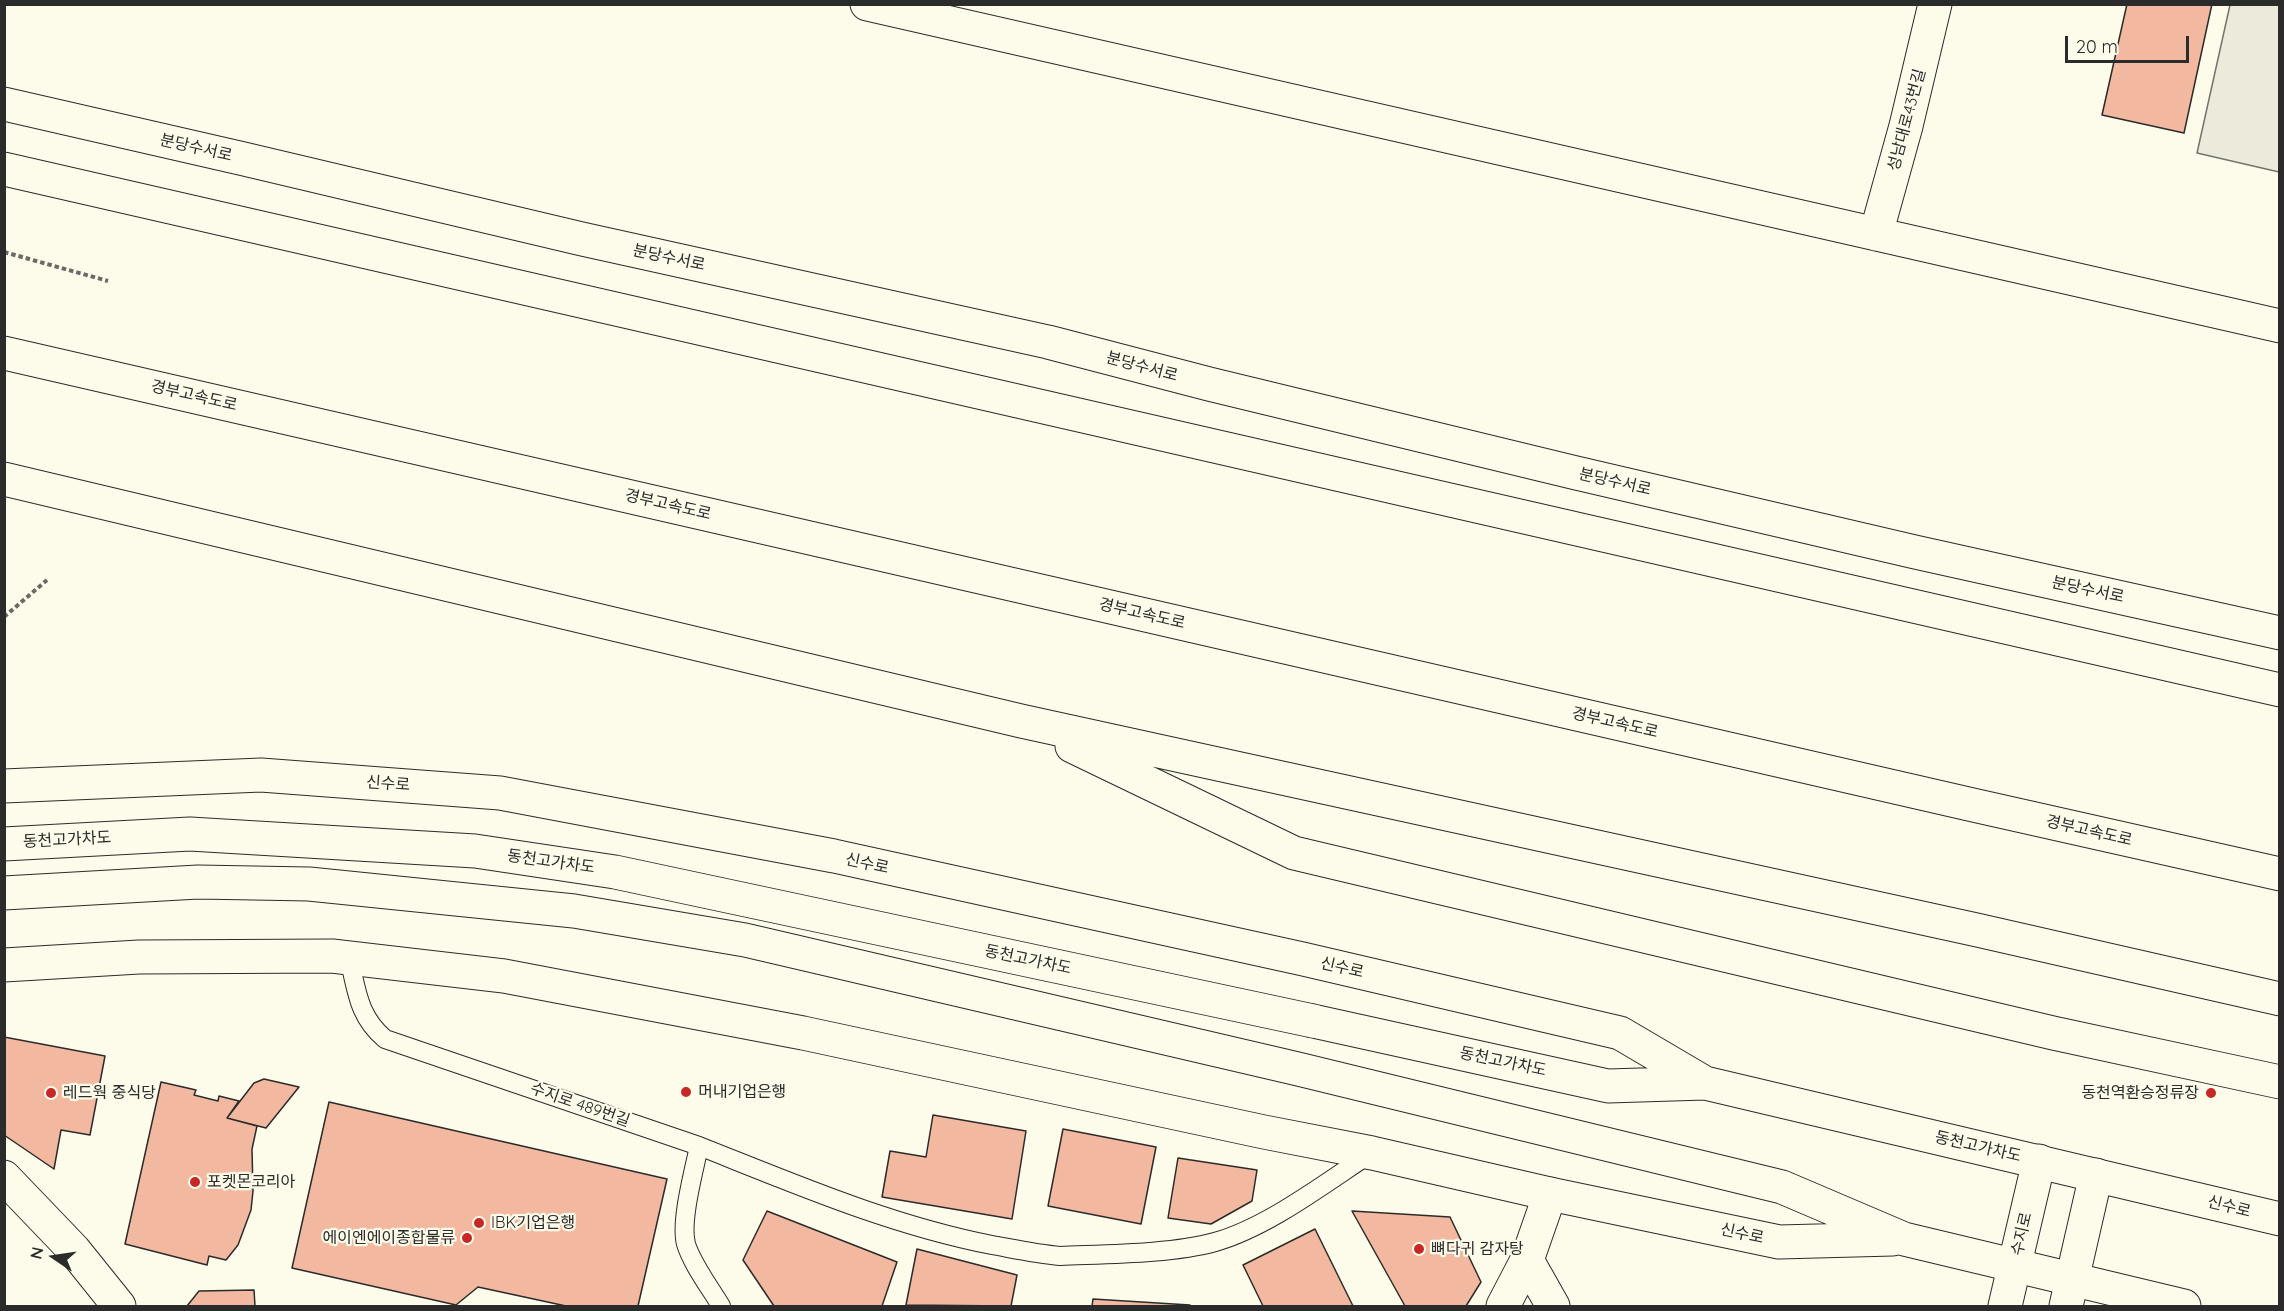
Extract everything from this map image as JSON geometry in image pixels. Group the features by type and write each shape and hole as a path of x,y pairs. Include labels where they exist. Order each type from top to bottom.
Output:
{"main road":[{"path":"867,4 2280,326"},
{"name":"성남대로43번길","path":"1876,234 1906,126 1935,4"},
{"name":"분당수서로","path":"4,104 256,161 582,239 1048,342 1209,384 1606,480 1915,552 2280,633"},
{"path":"4,169 2280,690"},
{"name":"경부고속도로","path":"4,353 2280,874"},
{"path":"4,479 1022,721 1965,927 2280,999"},
{"path":"1022,721 1294,853 2041,1030 2280,1082"},
{"name":"신수로","path":"4,786 261,775 500,793 834,856 1303,959 1620,1034 1705,1083"},
{"name":"동천고가차도","path":"4,844 190,834 476,851 615,872 1313,1020 1608,1086 1705,1083 2039,1161"},
{"path":"4,893 198,882 309,884 574,911 745,940 1299,1070 1782,1187 1904,1239 2014,1266 2069,1294 2184,1306"},
{"name":"신수로","path":"4,965 139,957 332,956 515,978 803,1033 1253,1130 1372,1153 1550,1194 1779,1242 1904,1239"},
{"name":"신수로","path":"2039,1161 2280,1219"},
{"name":"수지로","path":"2005,1306 2039,1161"},
{"path":"2069,1294 2096,1175"},
{"path":"4,1177 74,1250 119,1306"},
{"path":"1503,1306 1527,1260 1550,1194"},
{"path":"1527,1260 1553,1306"}],"lane":[{"name":"수지로 489번길","path":"349,958 364,1015 372,1028 385,1039 699,1146"},
{"path":"721,1306 686,1244 687,1208 699,1146 859,1209 896,1221 956,1238 1059,1256 1174,1249 1216,1242 1265,1220 1372,1153"}],"path":[{"path":"4,252 108,281"},
{"path":"4,617 47,580"}],"shaded area":[{"path":"2230,5 2279,5 2279,172 2197,153"}],"building":[{"path":"2127,4 2212,4 2184,133 2102,115"},
{"name":"레드웍 중식당","path":"4,1037 105,1056 90,1135 61,1130 54,1169 4,1135"},
{"path":"264,1079 299,1087 266,1128 227,1118 254,1083"},
{"path":"161,1082 196,1090 194,1095 218,1101 219,1096 239,1101 227,1118 257,1126 252,1149 251,1210 238,1245 226,1260 209,1256 207,1265 125,1244"},
{"name":"IBK기업은행","path":"329,1102 667,1179 638,1306 566,1306 478,1287 456,1305 292,1268"},
{"path":"933,1115 1026,1131 1012,1219 882,1197 890,1151 926,1157"},
{"path":"1063,1129 1156,1147 1141,1224 1048,1206"},
{"path":"1178,1158 1257,1170 1252,1201 1211,1224 1168,1218"},
{"path":"767,1211 897,1262 882,1306 774,1306 743,1260"},
{"name":"뼈다귀 감자탕","path":"1352,1211 1450,1217 1481,1282 1466,1306 1405,1306"},
{"path":"1315,1229 1353,1306 1263,1306 1243,1265"},
{"path":"917,1249 1017,1275 1011,1306 906,1305"},
{"path":"254,1290 255,1306 187,1306 199,1291"},
{"path":"1093,1299 1190,1305 1190,1306 1092,1306"}],"place":[{"name":"머내기업은행","path":"686,1092"},
{"name":"레드웍 중식당","path":"51,1093"},
{"name":"동천역환승정류장","path":"2211,1093"},
{"name":"포켓몬코리아","path":"195,1182"},
{"name":"IBK기업은행","path":"479,1223"},
{"name":"에이엔에이종합물류","path":"467,1238"},
{"name":"뼈다귀 감자탕","path":"1419,1249"}]}
